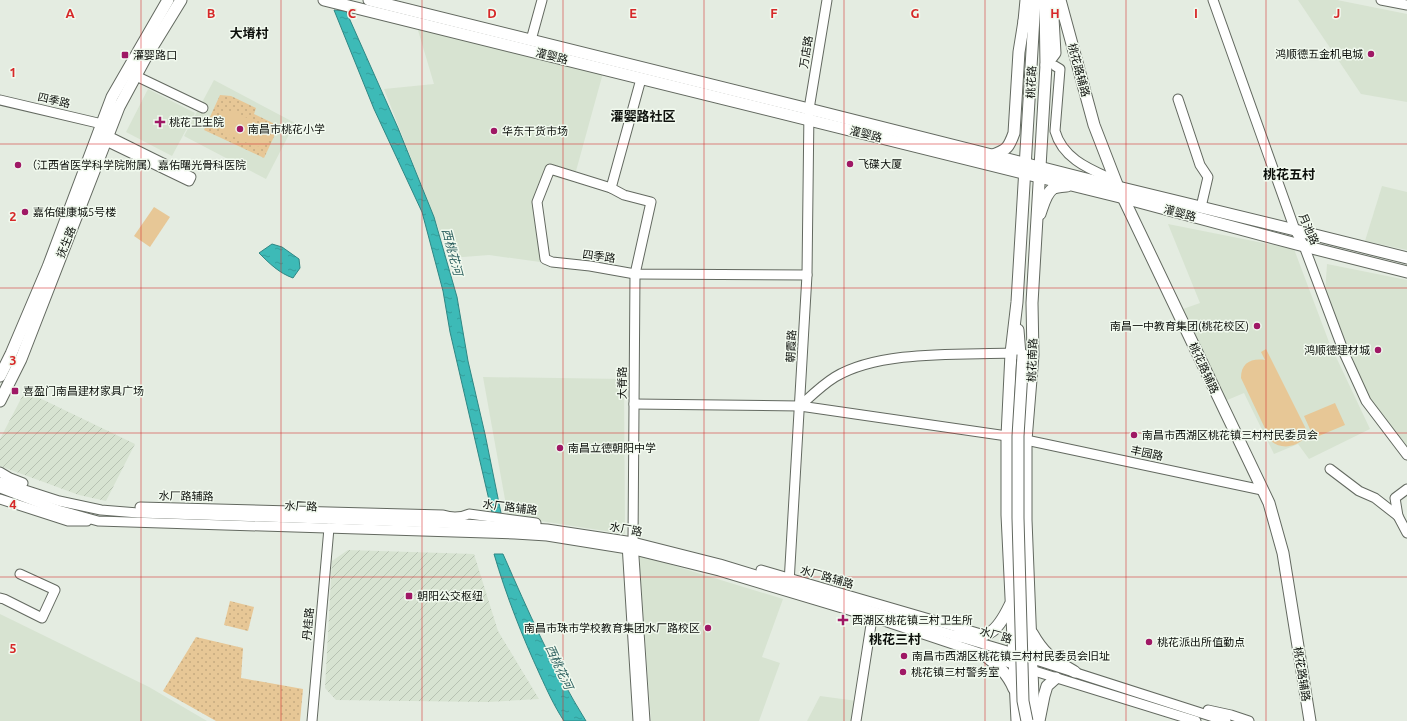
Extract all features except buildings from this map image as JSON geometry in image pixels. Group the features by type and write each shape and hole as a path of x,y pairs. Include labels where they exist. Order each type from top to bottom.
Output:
{"main road":[{"name":"抚生路","path":"0,376 11,354 48,267 112,96 168,0"},
{"name":"抚生路","path":"0,401 21,359 119,107 181,0"},
{"name":"灌婴路","path":"324,0 809,120 1025,169 1117,184 1201,207 1407,258"},
{"name":"灌婴路","path":"369,0 993,155 1025,169"},
{"path":"993,155 1005,151 1011,142 1014,133 1019,52 1026,0"},
{"name":"桃花路","path":"1025,169 1035,0"},
{"name":"桃花南路","path":"1034,721 1026,520 1026,440 1033,355 1032,303 1036,228 1050,66 1045,0"},
{"path":"1050,66 1055,53 1052,0"},
{"name":"桃花路辅路","path":"1060,0 1094,125 1117,184 1269,503 1283,553 1310,721"},
{"path":"1024,21 1033,43"},
{"path":"1025,169 1016,302 1018,354 1018,510 1023,700 1027,721"},
{"name":"灌婴路","path":"1040,172 1070,185 1407,272"},
{"path":"1036,228 1044,202 1051,191 1054,188 1070,185"},
{"path":"1022,721 1015,517 1014,436 1018,354 1032,303"},
{"name":"桃花南路","path":"1016,721 1008,515 1007,436 1018,354"},
{"path":"955,636 976,637 984,635 994,629 1004,618 1011,602"},
{"path":"1030,630 1040,647 1050,658 1075,672"},
{"path":"983,654 998,665 1009,677 1015,691"},
{"path":"1039,721 1044,696 1048,686 1056,678"}],"street":[{"path":"531,40 542,0"},
{"name":"万店路","path":"810,109 827,0"},
{"name":"月池路","path":"1212,0 1295,230 1304,246 1345,355 1366,401 1407,455"},
{"path":"1381,0 1407,5"},
{"path":"1053,24 1067,24"},
{"path":"1050,66 1060,69 1055,131 1058,140 1071,157 1085,168 1117,184"},
{"path":"136,76 203,108"},
{"path":"611,188 641,79"},
{"path":"1178,98 1200,165 1208,177 1201,207"},
{"name":"四季路","path":"0,100 102,124"},
{"name":"朝霞路","path":"789,585 807,275 810,109"},
{"path":"107,138 191,177 189,181 107,138"},
{"name":"四季路","path":"611,188 550,169 537,202 545,259 552,262 590,266 635,274 807,275"},
{"name":"大脊路","path":"611,188 624,195 651,202 635,274 631,543 638,721"},
{"path":"800,406 819,388 836,376 853,368 872,363 907,357 948,354 1018,354"},
{"path":"634,404 800,406 1007,436"},
{"name":"丰园路","path":"1026,440 1262,490"},
{"path":"1330,469 1358,491 1375,498 1398,516"},
{"name":"水厂路辅路","path":"0,472 10,478 57,495 112,506 443,515 451,518 459,518 469,514 476,515 631,543 657,559 872,616"},
{"name":"水厂路","path":"0,482 59,501 101,510 138,513 265,516 465,524 540,529 631,543 720,564 789,585 872,616 1014,665 1196,721"},
{"name":"水厂路","path":"0,488 58,510 98,521 275,526 329,531 461,532 547,536 631,543"},
{"path":"1407,489 1395,498 1398,516 1407,533"},
{"path":"0,499 68,521 233,525"},
{"name":"丹桂路","path":"312,721 329,531"},
{"name":"大脊路","path":"631,543 645,721"},
{"path":"0,598 42,618 55,590 20,574"},
{"name":"水厂路辅路","path":"789,585 984,635"},
{"path":"856,721 872,616"},
{"name":"水厂路","path":"872,616 955,636 1031,658 1194,711 1212,710 1229,718 1249,721"}],"shaded area":[{"name":"鸿顺德五金机电城","path":"1298,0 1337,0 1407,14 1407,102 1361,94"},
{"name":"华东干货市场","path":"417,27 603,73 573,182 544,174 540,262 489,255 450,258 384,89 434,84"},
{"name":"南昌市桃花小学","path":"214,80 295,123 266,179 184,136"},
{"name":"桃花卫生院","path":"148,89 195,113 172,156 126,132"},
{"path":"220,95 231,96 256,108 254,114 279,126 264,158 204,130"},
{"path":"228,111 232,111 258,123 268,132 270,138 268,143 256,147 221,131 217,127 218,117"},
{"path":"1382,186 1407,192 1407,250 1365,241"},
{"path":"154,207 170,217 150,247 134,236"},
{"name":"南昌一中教育集团(桃花校区)","path":"1168,224 1294,249 1329,342 1370,429 1309,459 1298,444 1274,454 1244,393 1225,401 1183,309 1200,303"},
{"name":"鸿顺德建材城","path":"1327,264 1407,280 1407,449 1373,406 1325,294"},
{"path":"1266,349 1306,429 1305,438 1297,444 1280,446 1271,441 1241,378 1241,373 1245,365 1255,360 1265,360 1261,352"},
{"name":"南昌立德朝阳中学","path":"483,377 624,379 625,534 508,516"},
{"path":"25,391 135,444 106,501 79,495 0,466 0,439"},
{"path":"1335,403 1345,425 1314,438 1304,416"},
{"path":"348,550 474,554 498,631 539,699 488,702 336,700 325,688 332,561"},
{"name":"南昌市珠市学校教育集团水厂路校区","path":"639,555 783,599 762,657 780,663 759,721 651,721"},
{"path":"230,601 254,607 248,631 224,625"},
{"path":"0,614 149,687 207,721 0,721"},
{"path":"196,637 243,648 241,678 303,689 300,721 216,721 163,691"},
{"path":"820,696 857,701 854,721 807,721"}],"water":[{"path":"334,10 346,11 398,128 434,217 457,297 468,361 501,513 492,513 450,332 443,291 422,212 374,109"},
{"path":"272,244 282,247 299,259 300,268 293,278 279,271 259,253"},
{"path":"494,554 503,554 552,660 586,721 564,721 557,710 521,630 509,600"}],"place":[{"name":"鸿顺德五金机电城","path":"1371,54"},
{"name":"灌婴路口","path":"125,55"},
{"name":"桃花卫生院","path":"160,122"},
{"name":"南昌市桃花小学","path":"240,129"},
{"name":"华东干货市场","path":"494,131"},
{"name":"飞碟大厦","path":"850,164"},
{"name":"（江西省医学科学院附属）嘉佑曙光骨科医院","path":"18,165"},
{"name":"嘉佑健康城5号楼","path":"25,212"},
{"name":"南昌一中教育集团(桃花校区)","path":"1257,326"},
{"name":"鸿顺德建材城","path":"1378,350"},
{"name":"喜盈门南昌建材家具广场","path":"15,391"},
{"name":"南昌市西湖区桃花镇三村村民委员会","path":"1134,435"},
{"name":"南昌立德朝阳中学","path":"560,448"},
{"name":"朝阳公交枢纽","path":"409,596"},
{"name":"西湖区桃花镇三村卫生所","path":"843,620"},
{"name":"南昌市珠市学校教育集团水厂路校区","path":"708,628"},
{"name":"桃花派出所值勤点","path":"1149,642"},
{"name":"南昌市西湖区桃花镇三村村民委员会旧址","path":"904,656"},
{"name":"桃花镇三村警务室","path":"903,672"}],"district":[{"name":"大塉村","path":"249,33"},
{"name":"灌婴路社区","path":"643,116"},
{"name":"桃花五村","path":"1289,174"},
{"name":"桃花三村","path":"895,639"}],"water label":[{"name":"西桃花河","path":"452,252"},
{"name":"西桃花河","path":"559,667"}]}
